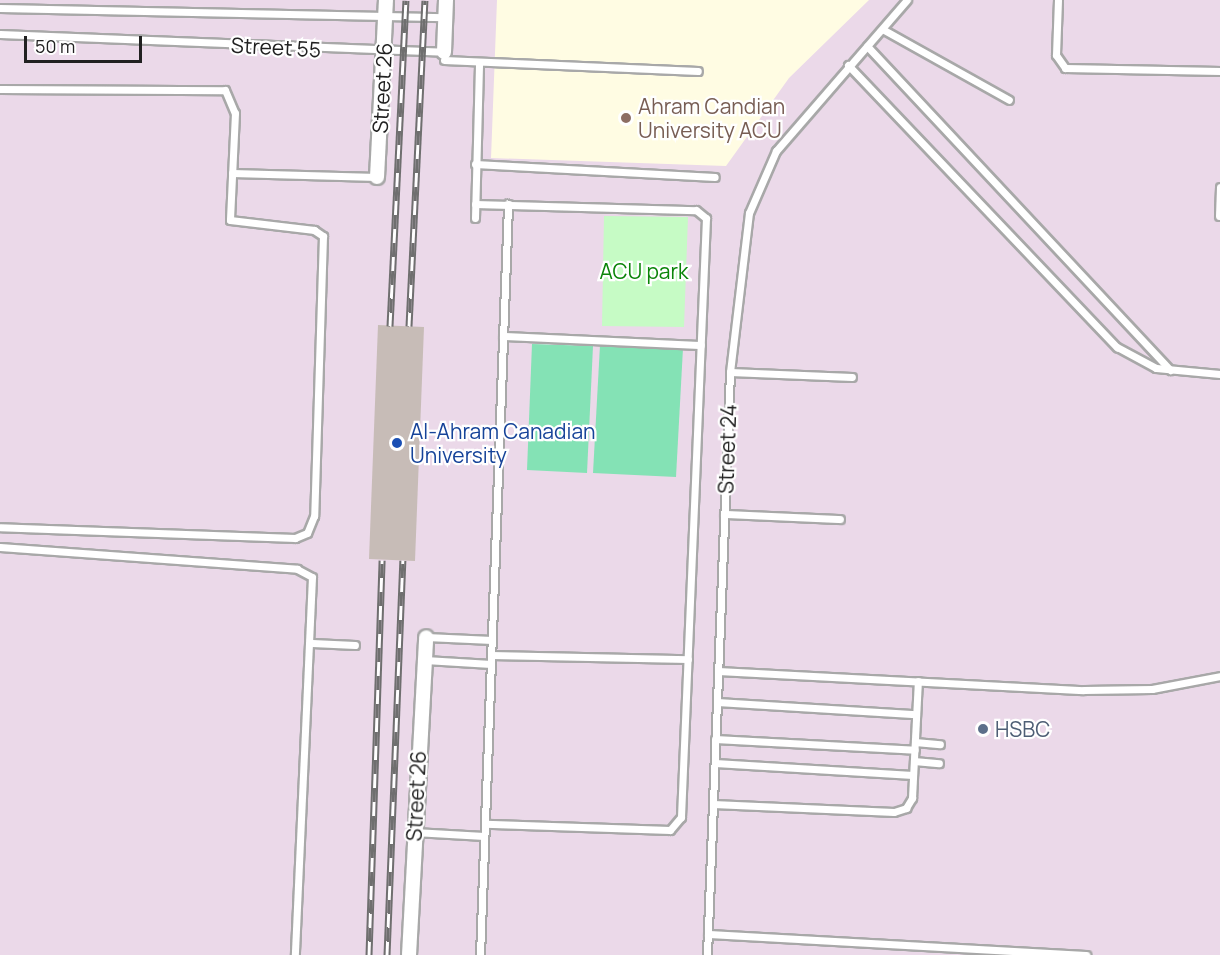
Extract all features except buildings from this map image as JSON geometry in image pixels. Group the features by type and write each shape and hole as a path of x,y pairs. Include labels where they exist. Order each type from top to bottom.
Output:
{"street":[{"name":"Street 26","path":"377,177 386,0"},
{"path":"444,56 446,0"},
{"name":"Street 26","path":"409,955 426,637"}],"lane":[{"name":"Street 24","path":"707,955 730,372 744,238 756,189 776,151 848,65 884,30 907,0"},
{"path":"1058,0 1056,55 1065,68 1220,71"},
{"name":"Street 55","path":"0,8 385,18 445,17"},
{"path":"884,30 1009,100"},
{"name":"Street 55","path":"0,34 384,52 444,56 479,62 698,71"},
{"path":"867,46 1170,370"},
{"path":"475,218 479,62"},
{"path":"848,65 1117,347 1142,364 1170,370 1220,374"},
{"path":"0,89 217,86 235,104 232,172 233,223 314,230 322,236 311,528 295,538 0,526"},
{"path":"475,164 715,177"},
{"path":"232,172 377,177"},
{"path":"1219,216 1220,187"},
{"path":"475,204 701,210 706,218 688,659 678,825 661,830 485,824"},
{"path":"480,955 508,204"},
{"path":"503,336 700,345"},
{"path":"730,372 852,377"},
{"path":"724,514 840,519"},
{"path":"0,547 303,570 314,583 295,955"},
{"path":"426,637 492,640"},
{"path":"312,643 355,645"},
{"path":"491,655 688,659"},
{"path":"425,660 491,664"},
{"path":"718,671 1119,690 1220,676"},
{"path":"713,804 894,812 909,804 913,775 918,681"},
{"path":"717,702 916,714"},
{"path":"716,739 915,746 940,744"},
{"path":"914,761 939,763"},
{"path":"715,763 913,775"},
{"path":"414,832 484,836"},
{"path":"708,934 1086,955"}],"shaded area":[{"path":"0,0 1220,0 1220,955 0,955"},
{"name":"Ahram Candian University ACU","path":"497,0 869,0 789,78 726,166 491,158"}],"green space":[{"name":"ACU park","path":"604,216 688,217 684,327 602,326"},
{"path":"532,344 593,346 587,473 527,470"},
{"path":"600,345 683,348 676,477 593,473"}],"railway":[{"path":"390,326 406,0"},
{"path":"409,326 425,0"},
{"path":"369,955 382,560"},
{"path":"387,955 403,560"}],"place":[{"name":"Ahram Candian University ACU","path":"626,118"},
{"name":"Al-Ahram Canadian University","path":"397,443"},
{"name":"HSBC","path":"983,729"}]}
